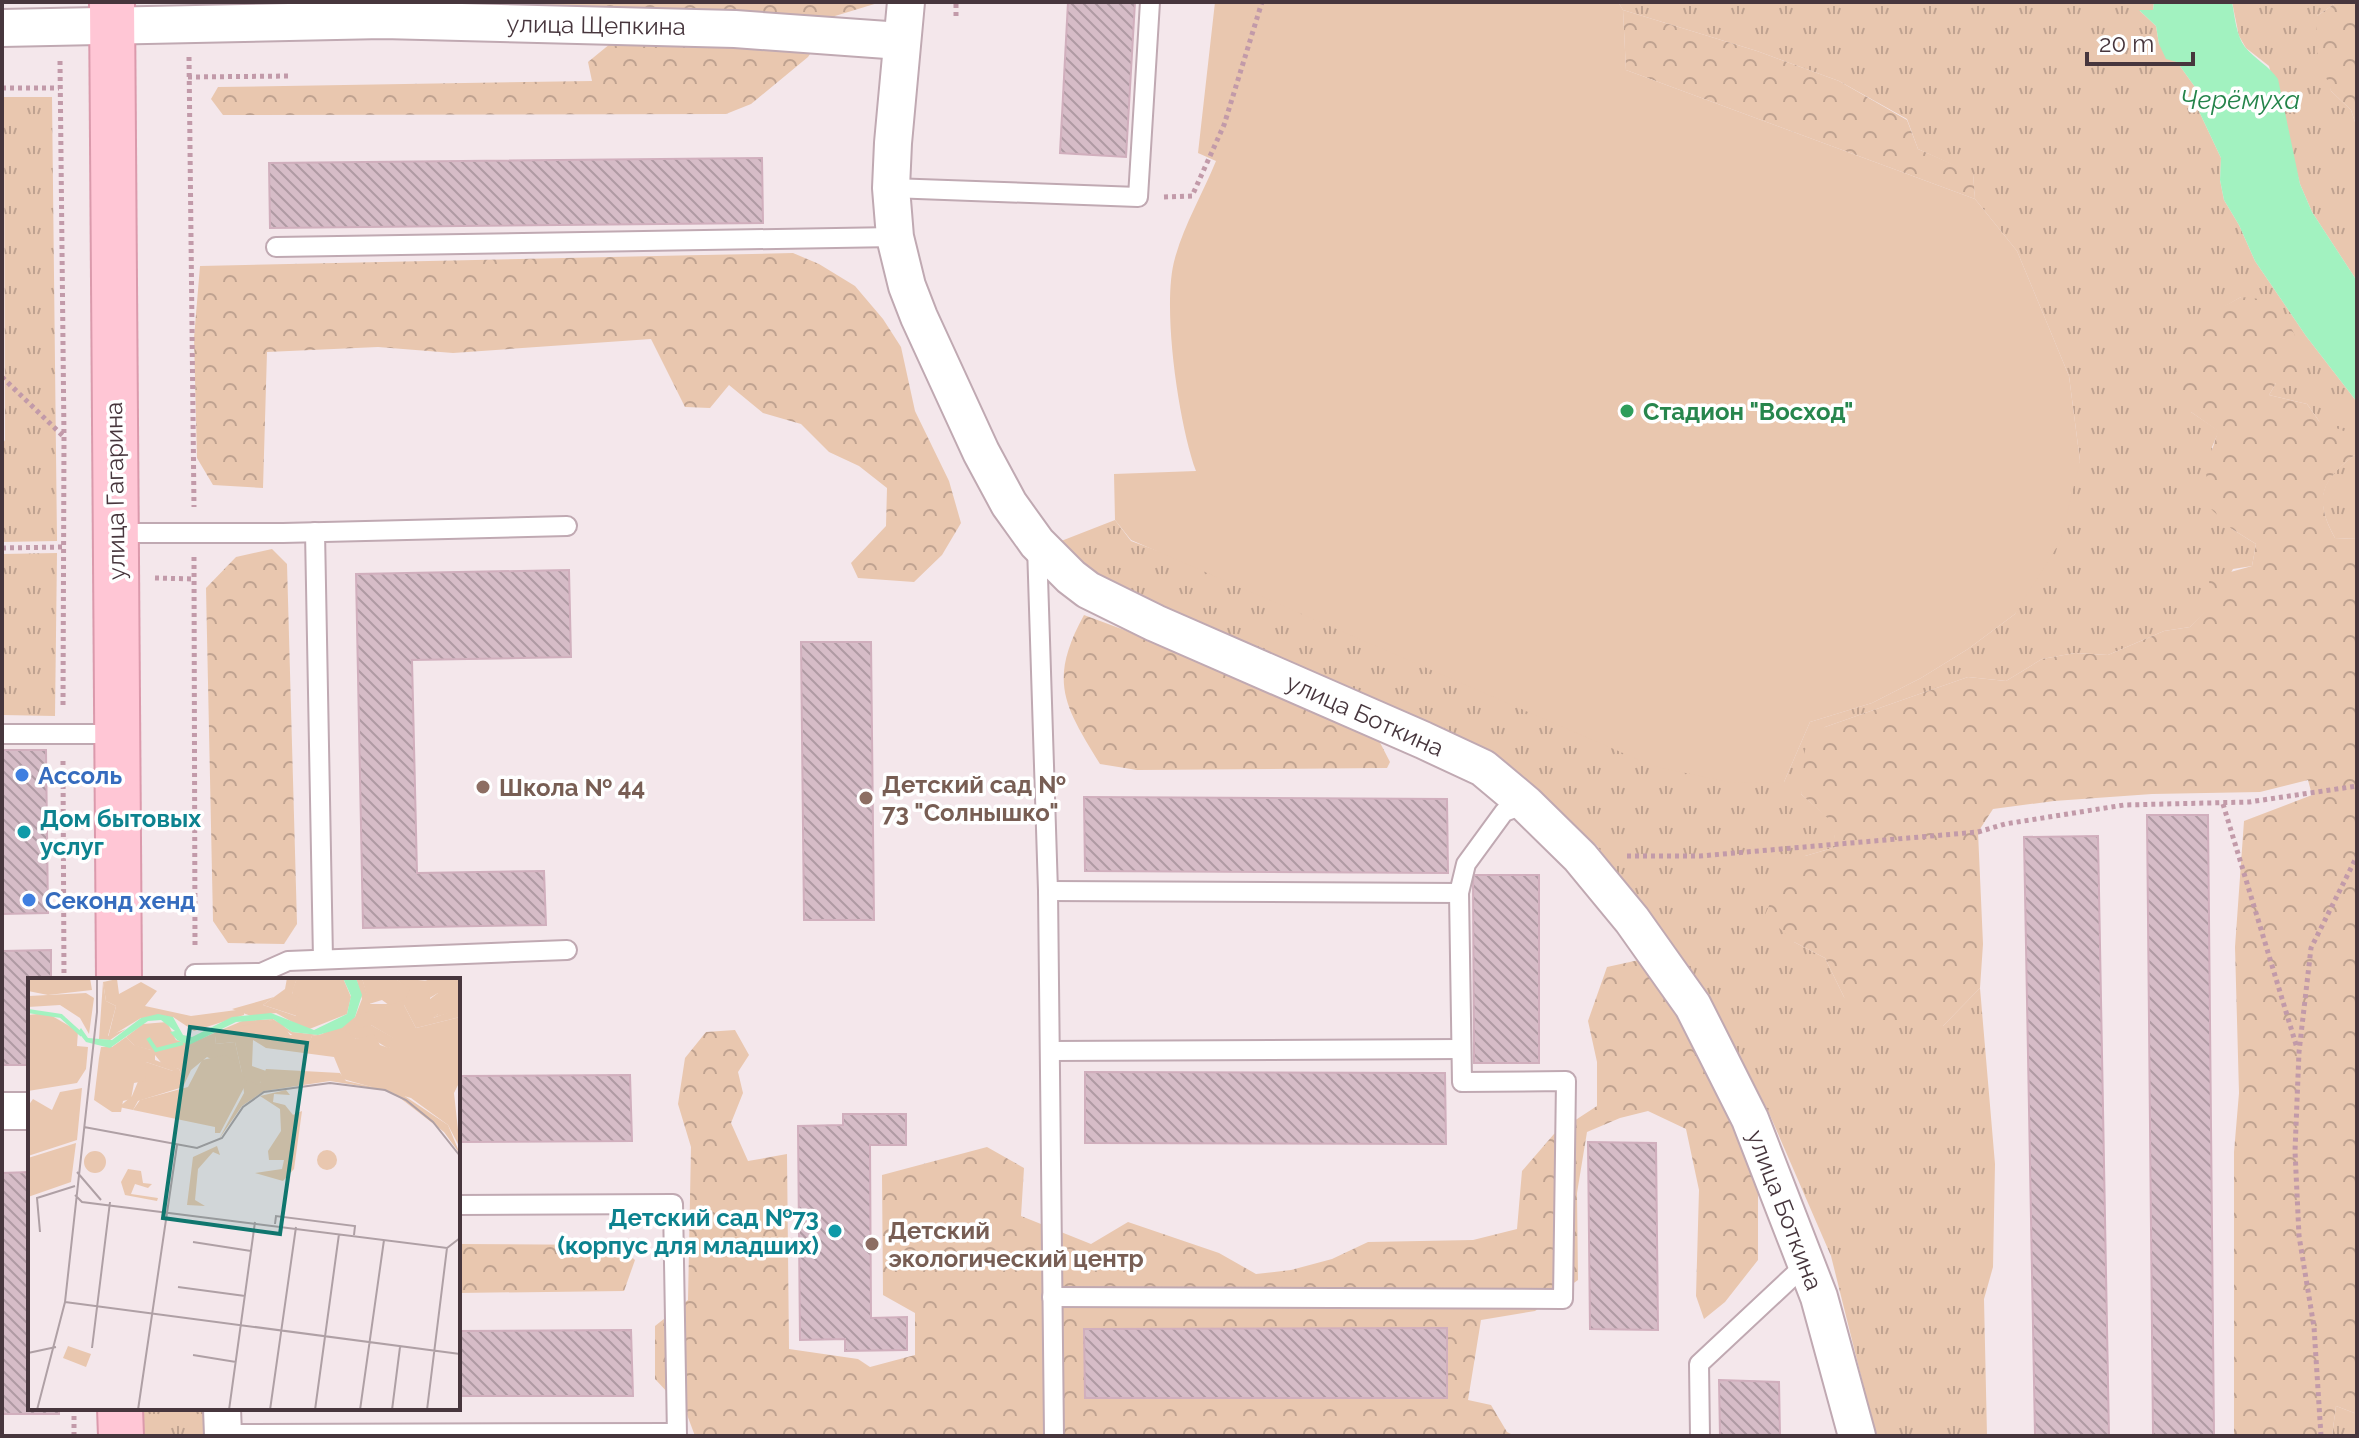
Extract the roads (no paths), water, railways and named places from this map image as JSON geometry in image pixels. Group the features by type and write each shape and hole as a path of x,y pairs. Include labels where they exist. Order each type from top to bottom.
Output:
{"main road":[{"name":"улица Гагарина","path":"112,13 119,978"},
{"path":"120,1410 121,1436"}],"street":[{"name":"улица Боткина","path":"906,2 891,188 895,237 907,286 919,317 981,452 1009,504 1037,543 1071,577 1110,602 1483,768 1526,804 1580,857 1632,920 1693,1006 1750,1119 1819,1297 1857,1436"},
{"name":"улица Щепкина","path":"2,28 63,27 112,13 190,23 385,11 901,41"},
{"path":"2,1111 28,1111"}],"lane":[{"path":"891,188 1138,197 1150,2"},
{"path":"276,247 895,237"},
{"path":"115,533 567,526"},
{"path":"315,532 323,959"},
{"path":"1037,543 1048,891 1054,1436"},
{"path":"2,734 116,734"},
{"path":"1052,1297 1563,1299 1566,1081 1462,1082 1459,893 1466,864 1504,812 1526,804"},
{"path":"1048,891 1459,893"},
{"path":"195,974 261,973 288,961 567,950"},
{"path":"1051,1051 1461,1049"},
{"path":"222,1426 676,1434 673,1204 460,1205"},
{"path":"1700,1436 1699,1364 1807,1263"}],"water":[{"name":"Черёмуха","path":"2154,2 2232,2 2242,42 2278,79 2300,184 2312,212 2357,281 2357,402 2306,336 2255,261 2224,200 2220,180 2221,158 2197,107 2195,87 2177,62 2166,59 2156,26 2139,10 2153,10"}],"place":[{"name":"Стадион \"Восход\"","path":"1627,411"},
{"name":"Ассоль","path":"22,775"},
{"name":"Школа № 44","path":"483,787"},
{"name":"Детский сад № 73 \"Солнышко\"","path":"866,798"},
{"name":"Дом бытовых услуг","path":"24,832"},
{"name":"Секонд хенд","path":"29,900"},
{"name":"Детский сад №73 (корпус для младших)","path":"835,1231"},
{"name":"Детский экологический центр","path":"872,1244"}]}
